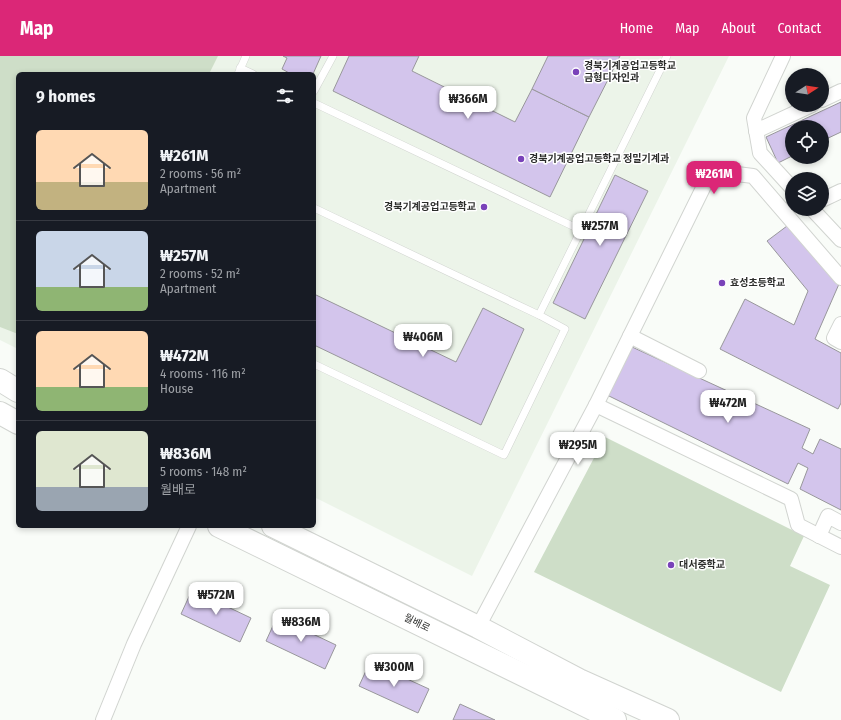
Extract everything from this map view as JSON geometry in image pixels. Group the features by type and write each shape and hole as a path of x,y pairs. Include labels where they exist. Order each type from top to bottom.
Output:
{"main road":[{"path":"0,380 16,390"},
{"path":"0,413 16,421"},
{"name":"월배로","path":"223,528 615,720"},
{"path":"276,528 478,627 579,680 668,720"}],"street":[{"path":"783,56 754,118 760,153 785,180"},
{"path":"829,97 841,91"},
{"path":"756,131 797,112"},
{"path":"478,627 596,405 705,184 729,173 753,176 841,278"},
{"path":"829,197 841,191"},
{"path":"819,216 841,240"},
{"path":"841,324 834,338 841,342"},
{"path":"630,336 699,371"},
{"path":"596,405 792,499 798,525 841,547"},
{"path":"819,536 828,516 841,523"},
{"path":"103,720 134,644 188,528"}],"lane":[{"path":"239,71 246,56"},
{"path":"316,87 333,56"},
{"path":"539,315 667,56"},
{"path":"316,104 581,230"},
{"path":"316,209 539,315 565,330 504,455 316,365"}],"shaded area":[{"name":"경북기계공업고등학교","path":"0,56 729,56 472,576 316,498 316,72 16,72 16,348 0,340"}],"green space":[{"path":"0,56 218,56 210,72 16,72 16,333 0,327"},
{"path":"605,437 804,536 790,566 830,585 781,692 534,572"}],"building":[{"path":"283,56 321,56 314,72 287,72 282,69 287,58"},
{"name":"경북기계공업고등학교 정밀기계과","path":"349,56 419,56 412,71 515,122 532,89 589,117 550,197 333,91"},
{"name":"경북기계공업고등학교 금형디자인과","path":"548,56 620,56 589,117 532,89"},
{"path":"841,102 841,132 829,138 829,120 802,120 820,112 829,112 829,108"},
{"path":"785,128 785,160 778,163 766,137"},
{"path":"615,175 648,191 585,319 553,303"},
{"path":"791,223 839,284 815,339 841,353 841,403 838,409 720,349 745,299 794,325 808,291 767,241"},
{"path":"316,295 456,362 483,308 524,329 481,425 316,346"},
{"path":"632,347 810,429 802,448 813,454 820,439 841,449 841,510 800,489 808,468 798,463 788,484 607,395"},
{"path":"192,590 251,618 240,642 181,614"},
{"path":"277,617 336,645 325,669 266,641"},
{"path":"370,662 429,689 418,713 359,686"},
{"path":"460,704 495,720 453,720"}],"place":[{"name":"경북기계공업고등학교 금형디자인과","path":"576,72"},
{"name":"경북기계공업고등학교 정밀기계과","path":"521,159"},
{"name":"경북기계공업고등학교","path":"484,207"},
{"name":"효성초등학교","path":"722,283"},
{"name":"대서중학교","path":"671,565"}]}
